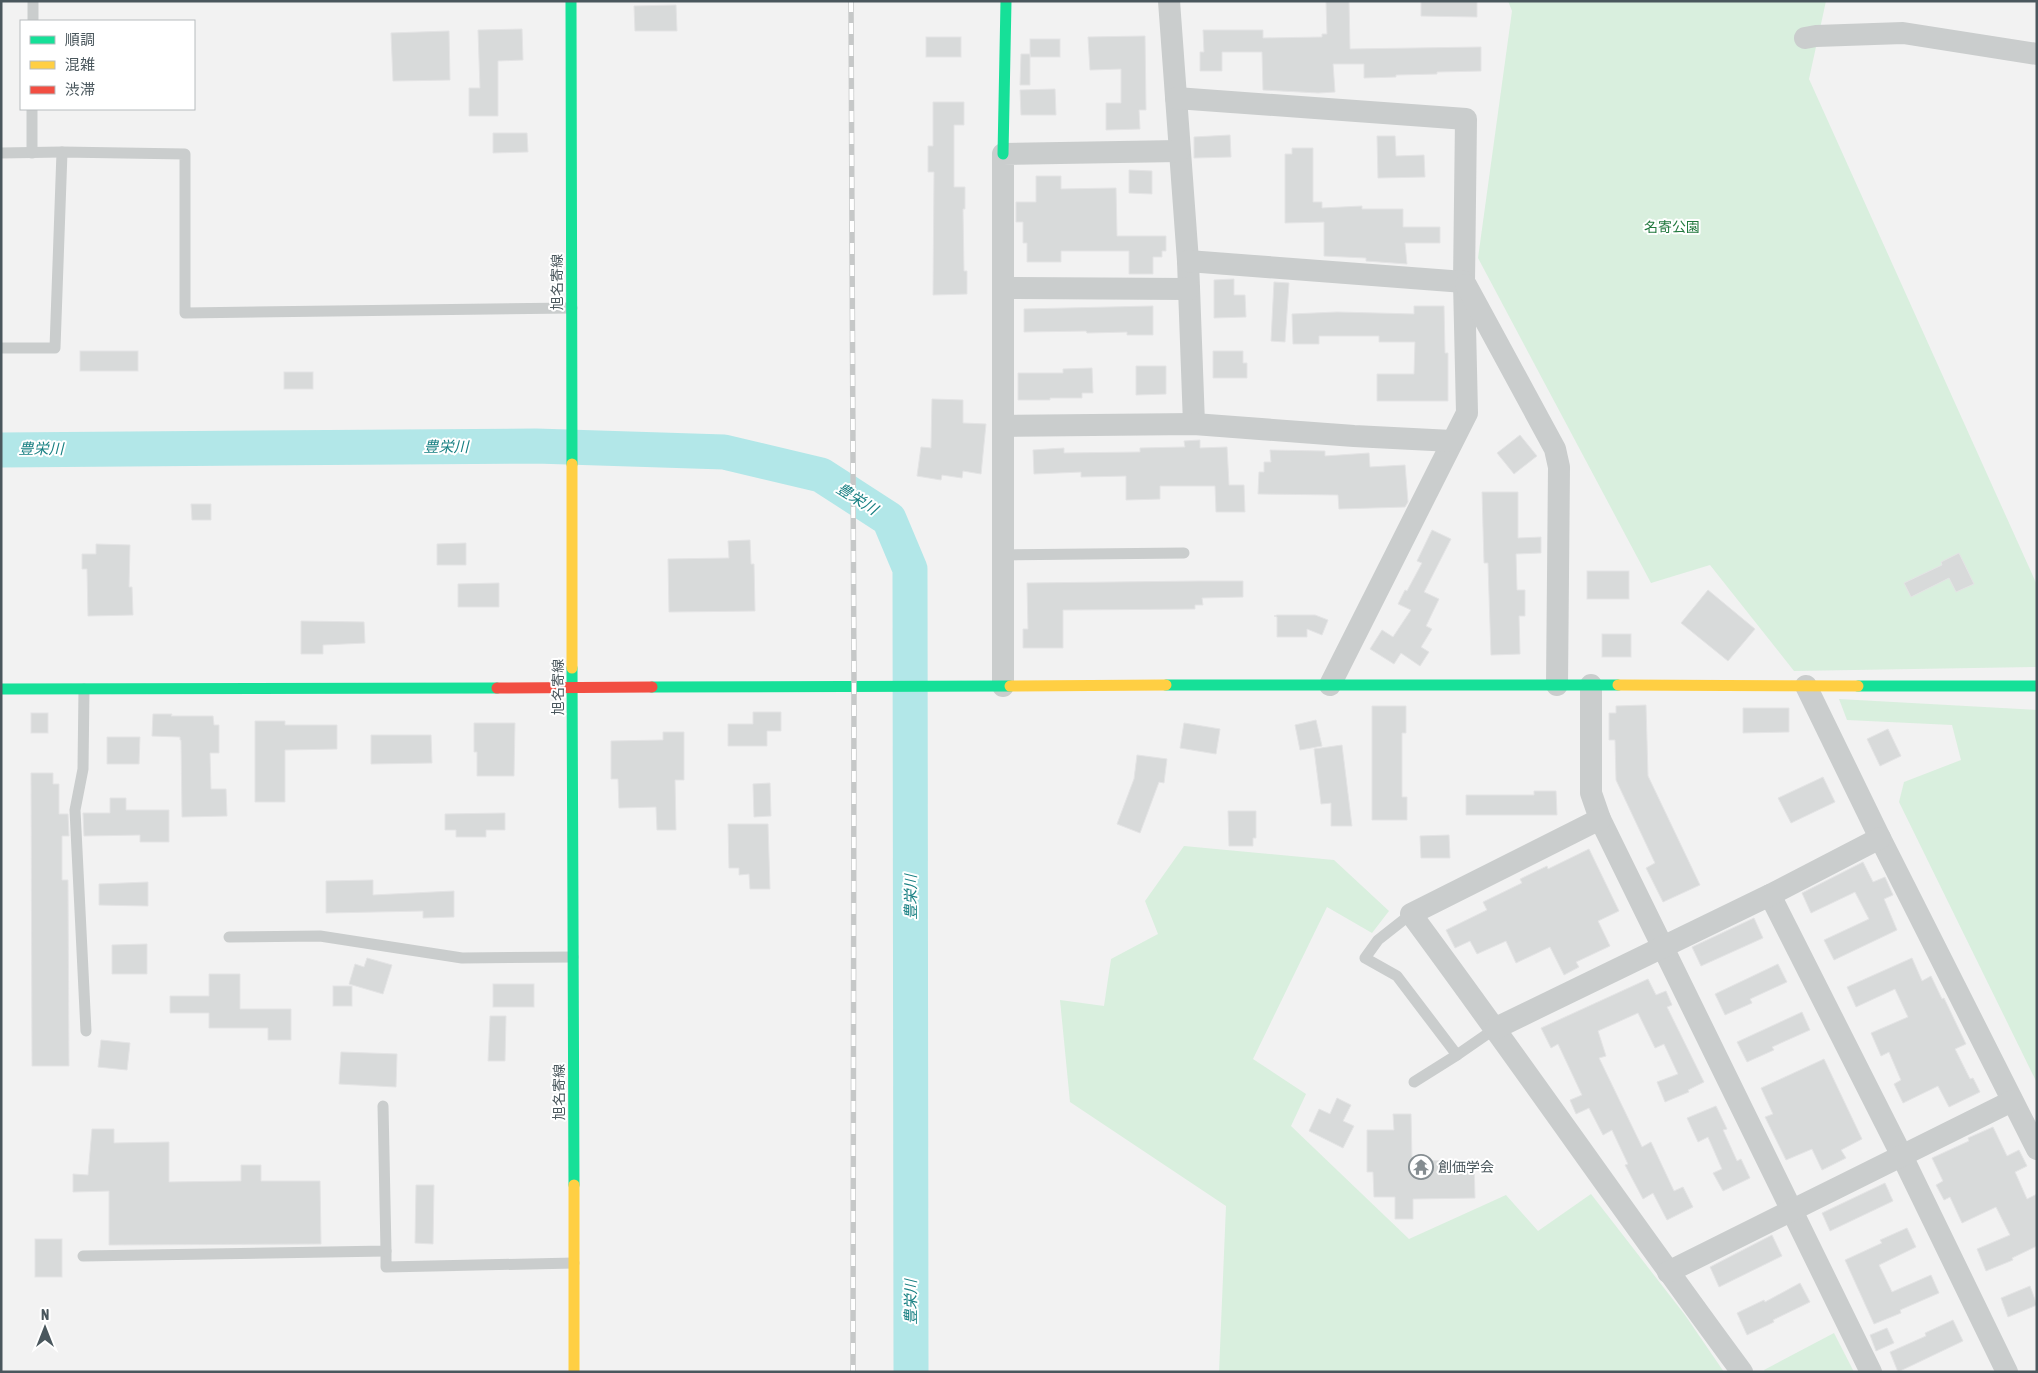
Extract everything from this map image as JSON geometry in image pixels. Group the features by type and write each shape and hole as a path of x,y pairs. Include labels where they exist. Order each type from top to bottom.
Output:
{"street":[{"name":"旭名寄線","path":"571,1 574,1372"},
{"path":"1003,686 1003,154 1006,1"},
{"path":"1168,1 1188,261 1194,424"},
{"path":"1805,38 1903,33 2037,54"},
{"path":"1176,98 1466,119 1464,282 1467,412 1330,685"},
{"path":"1003,154 1179,151"},
{"path":"1188,261 1464,282"},
{"path":"1464,282 1554,448 1559,467 1557,686"},
{"path":"1004,288 1189,288"},
{"path":"1003,426 1194,424 1452,441"},
{"path":"1,689 1330,685 2037,686"},
{"path":"1591,686 1591,793 1600,819 1870,1372"},
{"path":"1806,686 1880,838 2037,1149"},
{"path":"1600,819 1411,914 1496,1028 1668,1272 1742,1372"},
{"path":"1496,1028 1880,838"},
{"path":"1770,894 1901,1154 2007,1372"},
{"path":"1668,1272 1792,1212 1901,1154 2012,1101"}],"lane":[{"path":"33,1 33,20"},
{"path":"32,110 32,153"},
{"path":"1,348 56,348 62,152"},
{"path":"1,153 186,154 186,312 572,308"},
{"path":"1003,555 1184,553"},
{"path":"84,689 84,769 75,810 86,1031"},
{"path":"1411,914 1378,940 1365,958 1397,976 1457,1054"},
{"path":"229,937 320,936 462,958 574,957"},
{"path":"1414,1082 1496,1028"},
{"path":"383,1106 386,1267 574,1263"},
{"path":"84,1256 386,1251"}],"green space":[{"name":"名寄公園","path":"1508,1 1826,1 1809,79 2037,585 2037,667 1794,671 1710,565 1651,583 1478,258 1512,11"},
{"path":"1839,699 2037,710 2037,1083 1899,802 1904,782 1961,760 1952,725 1847,720"},
{"path":"1184,846 1334,860 1389,911 1372,933 1327,907 1253,1059 1306,1094 1291,1126 1409,1239 1506,1195 1538,1231 1591,1194 1685,1315 1724,1372 1219,1372 1226,1206 1070,1102 1060,1000 1104,1006 1111,959 1158,934 1145,901"},
{"path":"1834,1333 1854,1372 1765,1372 1764,1370"}],"building":[{"path":"1326,1 1349,1 1350,49 1481,47 1481,71 1437,72 1437,74 1364,78 1364,64 1333,64 1335,92 1318,93 1263,90 1262,52 1222,52 1222,71 1200,71 1200,52 1204,52 1203,30 1263,30 1263,38 1322,37 1322,34 1327,34"},
{"path":"1421,1 1477,1 1477,17 1421,16"},
{"path":"676,5 677,31 635,31 634,6"},
{"path":"522,29 523,60 498,61 498,116 469,116 469,88 480,88 478,30"},
{"path":"449,31 450,80 393,81 391,33"},
{"path":"1145,36 1146,110 1139,110 1140,129 1106,130 1106,103 1121,103 1121,69 1090,70 1088,37"},
{"path":"926,37 961,37 961,57 926,57"},
{"path":"1030,39 1060,39 1060,57 1030,57"},
{"path":"1021,54 1030,54 1030,85 1020,85"},
{"path":"1055,89 1056,115 1021,115 1020,90"},
{"path":"933,102 964,102 964,125 954,125 954,187 965,187 965,209 963,209 964,271 967,271 967,294 933,295 934,172 928,172 928,146 933,146"},
{"path":"493,133 527,133 528,152 493,153"},
{"path":"1230,135 1231,157 1194,158 1194,137"},
{"path":"1377,136 1395,136 1396,156 1424,155 1425,177 1378,178"},
{"path":"1292,148 1313,148 1313,202 1322,202 1322,208 1362,206 1362,209 1403,209 1403,227 1440,227 1440,243 1405,243 1407,264 1366,261 1366,258 1324,256 1324,222 1285,223 1285,154 1292,154"},
{"path":"1129,170 1152,171 1152,194 1129,193"},
{"path":"1036,176 1061,176 1061,189 1116,188 1117,236 1166,236 1166,251 1162,251 1162,257 1153,257 1153,274 1129,274 1129,251 1061,251 1061,262 1027,262 1027,243 1023,243 1023,222 1016,222 1016,202 1036,202"},
{"path":"1234,279 1234,295 1245,295 1246,317 1214,318 1214,280"},
{"path":"1274,282 1289,283 1285,342 1271,341"},
{"path":"1153,306 1153,335 1127,335 1127,332 1087,333 1086,331 1024,332 1024,309"},
{"path":"1414,306 1444,306 1445,353 1448,353 1448,401 1377,401 1377,374 1414,374 1415,342 1379,342 1379,336 1319,336 1319,344 1293,344 1292,314 1337,312 1414,314"},
{"path":"80,351 138,351 138,371 80,371"},
{"path":"1213,351 1243,351 1243,363 1247,363 1247,378 1213,378"},
{"path":"1136,366 1166,366 1166,394 1136,395"},
{"path":"1092,368 1093,393 1082,393 1082,398 1018,400 1018,373 1063,373 1063,369"},
{"path":"284,372 313,372 313,389 284,389"},
{"path":"932,399 963,400 963,423 986,424 981,474 963,471 962,478 942,475 941,480 917,476 921,447 931,448"},
{"path":"1520,435 1537,456 1514,474 1497,453"},
{"path":"1200,440 1200,448 1227,447 1229,485 1244,485 1245,512 1216,512 1215,486 1160,486 1160,499 1126,500 1126,476 1081,477 1081,472 1034,474 1033,450 1064,448 1064,453 1140,452 1140,448 1185,447 1184,441"},
{"path":"1270,450 1325,451 1325,456 1369,453 1370,467 1405,465 1408,502 1405,507 1339,509 1338,495 1258,494 1259,472 1264,472 1264,462 1271,462"},
{"path":"1482,492 1518,492 1518,538 1541,537 1541,553 1516,554 1517,590 1525,590 1525,616 1519,616 1520,654 1491,655 1488,563 1484,563"},
{"path":"191,504 211,504 211,520 192,520"},
{"path":"1432,530 1451,539 1424,592 1439,599 1426,626 1432,629 1421,647 1429,652 1420,666 1401,653 1394,664 1370,649 1382,630 1393,637 1411,610 1398,604 1422,563 1417,561"},
{"path":"750,540 751,564 754,564 755,611 669,612 668,559 729,558 728,541"},
{"path":"466,543 466,565 437,565 437,544"},
{"path":"96,544 130,545 129,587 132,587 133,615 88,616 87,569 82,569 82,554 96,554"},
{"path":"1959,553 1974,584 1956,592 1949,578 1911,597 1904,583 1942,565 1941,562"},
{"path":"1587,571 1629,571 1629,599 1587,599"},
{"path":"1243,581 1243,597 1202,598 1203,605 1195,605 1195,609 1063,610 1063,648 1023,648 1023,629 1028,629 1027,583"},
{"path":"499,583 499,607 458,607 458,584"},
{"path":"1708,590 1755,629 1728,661 1681,623"},
{"path":"1315,615 1328,620 1322,635 1307,629 1307,637 1277,637 1277,617 1274,616"},
{"path":"301,621 364,622 365,643 323,645 323,654 301,654"},
{"path":"1602,634 1631,634 1631,657 1602,657"},
{"path":"1646,705 1648,776 1700,885 1663,902 1646,868 1655,863 1616,780 1615,740 1609,740 1609,713 1616,713 1616,706"},
{"path":"1372,706 1406,706 1406,733 1402,733 1402,797 1407,797 1407,820 1372,820"},
{"path":"1743,708 1789,708 1789,732 1743,733"},
{"path":"753,712 781,712 781,731 767,731 767,746 728,746 728,724 753,724"},
{"path":"31,713 48,713 48,733 31,733"},
{"path":"153,714 213,716 214,725 219,725 219,753 210,753 211,789 226,789 227,816 182,817 181,740 180,737 152,736"},
{"path":"1316,720 1322,746 1300,750 1295,725"},
{"path":"255,721 285,721 285,725 337,725 337,749 285,750 285,802 255,802"},
{"path":"474,723 515,723 514,776 477,776 477,752 474,752"},
{"path":"1184,723 1220,729 1216,754 1180,748"},
{"path":"1888,729 1901,756 1880,766 1867,739"},
{"path":"663,732 684,732 684,780 675,780 676,830 657,830 656,807 619,808 618,779 611,779 611,741 663,740"},
{"path":"371,735 431,735 432,763 371,764"},
{"path":"107,737 140,737 139,764 107,764"},
{"path":"1342,745 1352,826 1331,826 1331,803 1321,804 1314,749"},
{"path":"1137,755 1167,759 1164,783 1159,782 1140,833 1117,824 1134,779"},
{"path":"31,773 53,773 53,784 59,784 59,814 68,814 69,836 62,836 62,880 68,880 69,1066 32,1066"},
{"path":"1823,777 1835,802 1791,823 1778,798"},
{"path":"770,783 771,816 754,817 753,784"},
{"path":"1534,791 1556,791 1557,815 1466,815 1466,795 1534,795"},
{"path":"110,798 126,798 126,810 169,810 169,842 140,842 140,835 84,836 83,813 110,813"},
{"path":"1228,811 1256,811 1256,838 1253,838 1253,846 1229,846"},
{"path":"505,813 505,830 486,830 486,837 456,837 456,830 445,830 445,814"},
{"path":"728,824 768,824 770,889 750,889 749,874 739,875 739,868 729,868"},
{"path":"1449,835 1450,858 1421,858 1420,836"},
{"path":"1589,849 1619,911 1598,921 1610,946 1576,962 1579,967 1564,975 1550,947 1516,963 1506,941 1477,954 1470,941 1455,948 1446,930 1487,910 1483,902 1522,883 1520,879 1547,866 1548,869"},
{"path":"1863,862 1873,882 1885,877 1893,895 1884,899 1897,930 1834,960 1824,940 1869,919 1855,892 1811,913 1802,893"},
{"path":"373,880 373,895 454,891 454,917 423,918 423,911 326,913 326,881"},
{"path":"148,882 148,906 99,905 99,884"},
{"path":"1754,918 1763,938 1701,966 1692,947"},
{"path":"147,944 147,974 112,974 112,945"},
{"path":"367,958 392,965 383,994 349,984 355,964 364,967"},
{"path":"1912,958 1922,981 1931,976 1942,999 1944,998 1966,1044 1955,1049 1970,1079 1973,1078 1980,1092 1949,1107 1938,1086 1903,1103 1894,1084 1901,1080 1889,1052 1881,1056 1871,1033 1908,1017 1895,989 1856,1007 1847,987"},
{"path":"1778,964 1787,982 1750,999 1752,1003 1725,1015 1715,994"},
{"path":"209,974 240,974 240,1009 291,1009 291,1040 268,1040 268,1028 209,1028 209,1013 170,1013 170,996 209,996"},
{"path":"1648,979 1656,995 1666,991 1672,1005 1667,1007 1704,1082 1688,1090 1689,1092 1665,1102 1657,1082 1678,1074 1664,1044 1655,1048 1638,1013 1598,1031 1606,1056 1599,1058 1642,1147 1651,1142 1674,1191 1683,1187 1693,1207 1667,1220 1653,1193 1643,1199 1625,1165 1628,1164 1612,1130 1603,1135 1589,1108 1576,1114 1570,1100 1582,1095 1558,1044 1551,1048 1541,1028"},
{"path":"493,984 534,984 534,1007 493,1007"},
{"path":"333,986 352,986 352,1006 333,1006"},
{"path":"1802,1012 1810,1030 1772,1047 1774,1050 1747,1062 1737,1042"},
{"path":"490,1016 506,1016 505,1061 488,1061"},
{"path":"101,1040 130,1043 127,1070 98,1067"},
{"path":"341,1052 397,1054 396,1087 339,1084"},
{"path":"1824,1059 1862,1139 1841,1150 1846,1158 1822,1170 1812,1149 1786,1160 1765,1117 1773,1114 1761,1088"},
{"path":"1337,1098 1351,1105 1343,1121 1354,1126 1343,1148 1309,1131 1319,1109 1330,1114"},
{"path":"1716,1106 1727,1129 1723,1130 1737,1161 1741,1159 1750,1178 1723,1191 1713,1173 1722,1169 1708,1137 1698,1142 1687,1118"},
{"name":"創価学会","path":"1393,1114 1411,1114 1412,1161 1474,1160 1475,1198 1413,1199 1413,1219 1395,1219 1395,1197 1374,1197 1373,1172 1367,1172 1367,1130 1394,1130"},
{"path":"1993,1127 2007,1156 2019,1150 2027,1166 2015,1172 2027,1199 2037,1194 2037,1246 2012,1258 2013,1260 1986,1271 1977,1249 2010,1235 1996,1207 1962,1223 1950,1197 1944,1200 1936,1185 1943,1181 1932,1158 1969,1141 1968,1138"},
{"path":"92,1129 114,1129 114,1143 169,1142 169,1182 241,1181 241,1165 261,1165 261,1181 320,1181 321,1244 109,1245 109,1191 73,1192 73,1174 88,1175"},
{"path":"1885,1183 1893,1201 1830,1231 1822,1213"},
{"path":"416,1185 434,1185 433,1244 415,1243"},
{"path":"1907,1228 1916,1247 1879,1265 1892,1292 1931,1275 1939,1293 1900,1310 1901,1313 1874,1324 1845,1260 1882,1243 1880,1240"},
{"path":"1772,1235 1782,1256 1719,1287 1710,1267"},
{"path":"35,1239 62,1239 62,1277 35,1277"},
{"path":"1800,1283 1810,1302 1747,1335 1737,1313 1764,1300 1765,1302"},
{"path":"2030,1286 2037,1305 2008,1317 2001,1298"},
{"path":"1953,1320 1963,1341 1898,1372 1890,1352 1926,1336 1925,1333"},
{"path":"1887,1328 1894,1343 1876,1351 1870,1335"}],"waterway":[{"name":"豊栄川","path":"1,450 536,446 724,452 821,475 889,519 910,569 911,1372"}],"railway":[{"path":"851,1 854,687 853,1372"}],"traffic: fast":[{"path":"571,1 572,464"},
{"path":"1003,154 1006,1"},
{"path":"572,668 574,1185"},
{"path":"1166,685 1618,685"},
{"path":"652,687 1010,686"},
{"path":"1858,686 2037,686"},
{"path":"1,689 497,688"}],"traffic: slow":[{"path":"572,464 572,668"},
{"path":"1010,686 1166,685"},
{"path":"1618,685 1858,686"},
{"path":"574,1185 574,1372"}],"traffic: jam":[{"path":"497,688 652,687"}],"place":[{"name":"創価学会","path":"1421,1167"}]}
